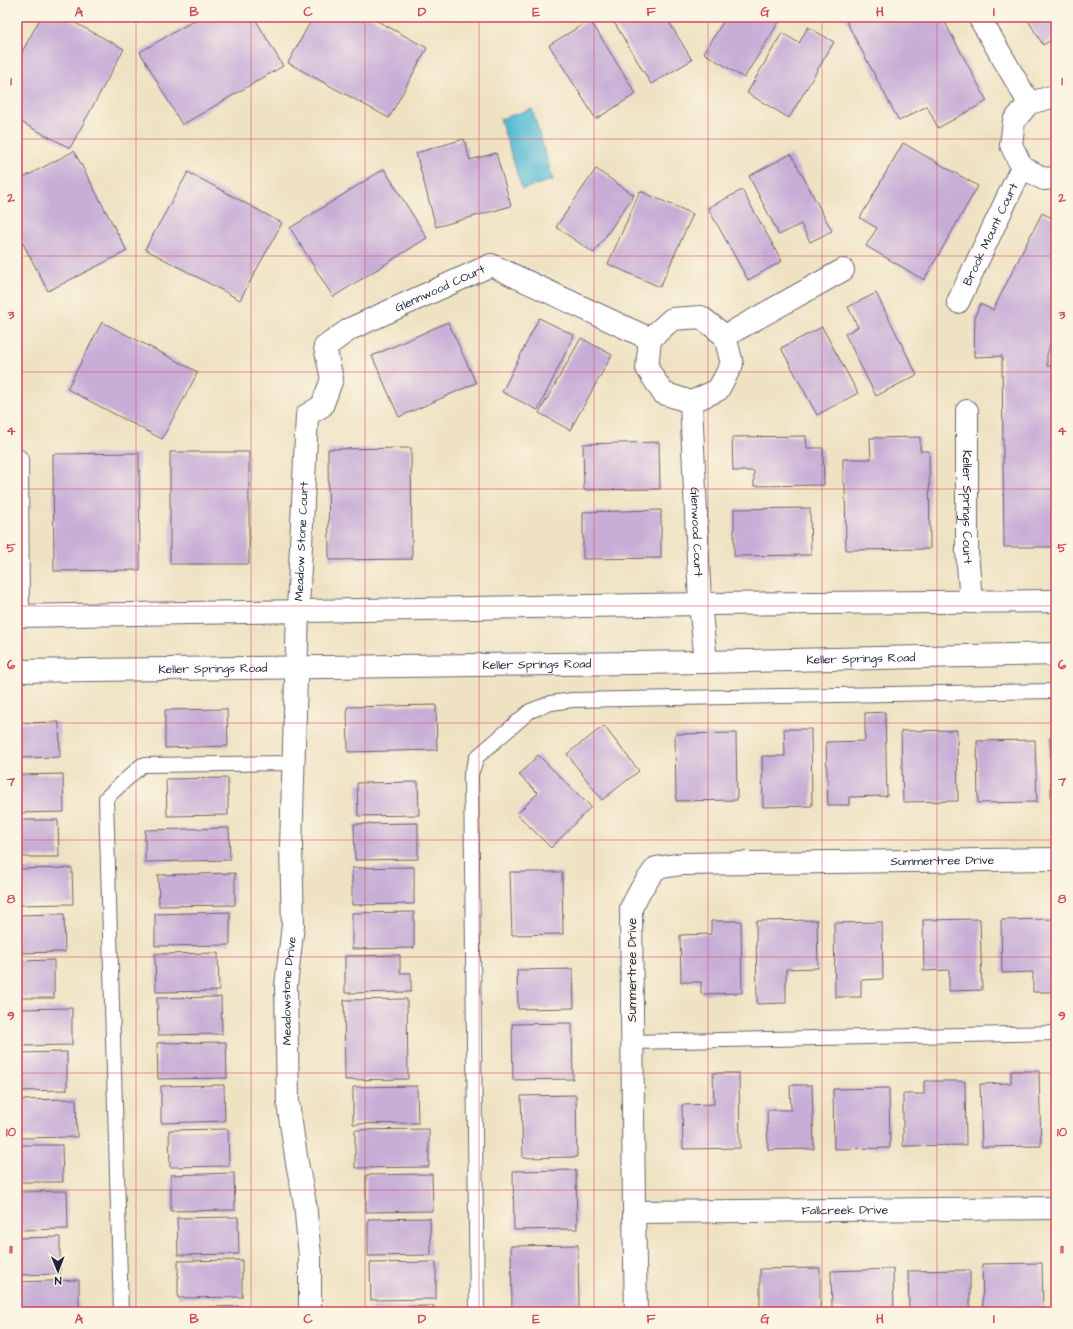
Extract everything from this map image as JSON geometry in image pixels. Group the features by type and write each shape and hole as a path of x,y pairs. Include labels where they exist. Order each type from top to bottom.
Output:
{"street":[{"path":"979,17 1029,103 1056,96"},
{"name":"Brook Mount Court","path":"1029,103 1014,121 1011,146 1022,167 1044,179 1056,178"},
{"name":"Brook Mount Court","path":"958,302 1022,167"},
{"name":"Glennwood COurt","path":"307,415 322,406 332,379 325,347 350,329 491,265 650,339"},
{"path":"725,336 843,270"},
{"path":"702,318 725,336 732,364 718,390 691,402 663,393 647,368 650,339 672,319 702,318"},
{"name":"Glenwood Court","path":"691,402 700,604 706,662"},
{"name":"Keller Springs Court","path":"967,411 967,551 971,602"},
{"name":"Meadow Stone Court","path":"297,667 298,611 307,415"},
{"path":"17,460 17,616 700,604 1056,601"},
{"name":"Keller Springs Road","path":"17,671 706,662 1056,654"},
{"name":"Meadowstone Drive","path":"297,667 291,847 292,925 286,986 288,1103 305,1203 310,1256 310,1312"},
{"name":"Summertree Drive","path":"636,1312 631,908 656,868 682,864 1056,859"},
{"name":"Fallcreek Drive","path":"634,1212 1056,1208"}],"lane":[{"path":"477,1312 471,774 476,757 530,711 551,703 572,700 1056,691"},
{"path":"121,1312 106,798 142,765 294,763"},
{"path":"632,1042 1056,1033"}],"water":[{"path":"532,109 553,180 522,189 500,119"}],"building":[{"path":"41,17 64,17 124,49 70,148 17,120 17,61"},
{"path":"200,17 254,17 283,66 182,125 140,52"},
{"path":"313,17 370,17 427,48 389,118 288,63"},
{"path":"611,17 666,17 692,60 651,84"},
{"path":"726,17 782,17 744,78 704,53"},
{"path":"849,17 942,17 987,101 938,128 927,106 899,121 845,19"},
{"path":"1026,17 1056,17 1056,37 1043,45"},
{"path":"590,20 636,94 596,119 549,45"},
{"path":"808,27 834,42 789,118 747,93 782,33 799,43"},
{"path":"464,139 470,160 496,153 511,206 436,227 416,153"},
{"path":"903,143 978,186 924,280 866,246 877,228 860,218"},
{"path":"74,151 127,251 48,291 17,232 17,181"},
{"path":"791,154 832,231 810,242 801,224 779,235 749,176"},
{"path":"384,169 427,238 333,297 290,228"},
{"path":"596,169 634,195 594,253 556,227"},
{"path":"188,172 282,223 240,300 145,249"},
{"path":"742,190 782,261 748,280 708,208"},
{"path":"640,191 693,214 660,287 608,264"},
{"path":"1042,213 1056,220 1056,330 1047,355 1047,366 1056,366 1056,547 1004,547 1002,356 974,357 975,316 980,304 993,310"},
{"path":"876,293 917,375 876,396 845,334 858,327 848,307"},
{"path":"539,318 574,335 538,410 502,392"},
{"path":"102,322 198,372 162,439 67,389"},
{"path":"448,322 476,383 399,417 372,356"},
{"path":"822,327 858,393 817,415 781,348"},
{"path":"581,338 612,355 570,430 539,413"},
{"path":"806,436 807,448 823,448 824,485 754,486 754,471 733,471 732,437"},
{"path":"920,437 920,451 929,451 930,549 846,550 843,459 871,459 870,438"},
{"path":"659,442 660,489 584,490 583,444"},
{"path":"411,448 412,559 329,560 328,449"},
{"path":"170,452 249,452 249,564 170,564"},
{"path":"139,453 140,570 54,571 53,454"},
{"path":"810,508 811,555 734,556 734,509"},
{"path":"661,510 661,558 583,559 583,512"},
{"path":"436,705 437,750 348,752 347,707"},
{"path":"227,709 228,746 165,748 165,710"},
{"path":"885,712 887,796 849,797 849,805 828,805 826,742 865,741 865,713"},
{"path":"59,722 60,757 17,758 17,723"},
{"path":"604,726 639,771 602,800 567,754"},
{"path":"784,729 811,729 812,806 763,807 762,756 785,756"},
{"path":"957,730 958,801 903,802 901,731"},
{"path":"736,733 737,800 676,801 675,734"},
{"path":"1050,737 1056,737 1056,797 1051,797"},
{"path":"1035,740 1037,802 978,803 977,741"},
{"path":"538,755 591,807 551,848 517,814 538,793 519,775"},
{"path":"63,774 64,812 17,813 17,775"},
{"path":"228,778 228,815 167,816 166,779"},
{"path":"418,782 419,815 358,816 357,783"},
{"path":"17,820 58,820 59,857 17,857"},
{"path":"418,823 418,859 355,860 354,824"},
{"path":"229,828 230,860 145,862 145,830"},
{"path":"414,867 414,904 352,905 352,868"},
{"path":"72,868 73,904 17,905 17,869"},
{"path":"510,872 562,872 563,934 512,935"},
{"path":"235,873 235,905 159,906 158,875"},
{"path":"230,912 230,945 155,946 155,914"},
{"path":"414,912 414,948 352,949 352,913"},
{"path":"64,914 65,952 17,953 17,915"},
{"path":"980,919 982,990 949,991 949,970 924,971 923,920"},
{"path":"1056,919 1056,992 1033,992 1033,972 1002,973 1001,920"},
{"path":"817,920 818,968 786,969 786,1003 757,1004 756,921"},
{"path":"711,921 741,921 742,993 701,994 701,982 681,982 680,935 711,934"},
{"path":"882,922 883,979 861,980 861,997 835,997 834,923"},
{"path":"218,953 219,991 156,992 155,954"},
{"path":"400,955 400,973 411,973 411,992 345,993 345,956"},
{"path":"54,960 54,998 17,998 17,961"},
{"path":"573,969 574,1008 518,1009 517,970"},
{"path":"221,997 222,1034 158,1035 157,998"},
{"path":"407,999 408,1079 345,1080 344,1000"},
{"path":"72,1008 72,1045 17,1046 17,1009"},
{"path":"572,1023 573,1079 513,1080 512,1024"},
{"path":"226,1042 227,1078 158,1079 157,1043"},
{"path":"67,1052 67,1090 17,1091 17,1053"},
{"path":"1011,1071 1039,1071 1041,1146 982,1147 980,1084 1011,1083"},
{"path":"713,1073 739,1073 740,1148 683,1149 682,1105 714,1104"},
{"path":"924,1081 965,1081 966,1145 903,1146 903,1094 924,1094"},
{"path":"224,1085 225,1121 161,1123 161,1086"},
{"path":"790,1085 812,1085 814,1149 768,1150 767,1110 791,1110"},
{"path":"417,1086 418,1123 353,1124 353,1087"},
{"path":"889,1088 890,1148 834,1149 833,1089"},
{"path":"576,1095 577,1157 523,1158 521,1096"},
{"path":"76,1099 77,1137 17,1138 17,1100"},
{"path":"228,1129 229,1166 170,1167 169,1130"},
{"path":"429,1129 429,1167 355,1168 355,1130"},
{"path":"17,1145 62,1145 63,1182 17,1182"},
{"path":"576,1170 577,1229 514,1230 513,1171"},
{"path":"234,1173 235,1210 171,1211 171,1175"},
{"path":"432,1174 433,1211 366,1212 366,1175"},
{"path":"67,1191 68,1229 17,1230 17,1192"},
{"path":"238,1217 239,1254 178,1255 177,1218"},
{"path":"430,1218 431,1255 368,1256 368,1219"},
{"path":"60,1237 60,1274 17,1275 17,1238"},
{"path":"578,1245 579,1310 512,1311 511,1246"},
{"path":"242,1260 242,1297 178,1298 178,1261"},
{"path":"436,1262 436,1299 371,1300 370,1263"},
{"path":"1042,1263 1043,1312 983,1312 982,1264"},
{"path":"820,1268 820,1312 760,1312 760,1269"},
{"path":"893,1269 894,1312 844,1312 844,1309 832,1309 831,1271"},
{"path":"970,1270 970,1312 909,1312 908,1271"},
{"path":"79,1280 79,1312 17,1312 17,1282"},
{"path":"243,1306 243,1312 181,1312 180,1308"},
{"path":"434,1306 434,1312 372,1312 372,1307"}]}
